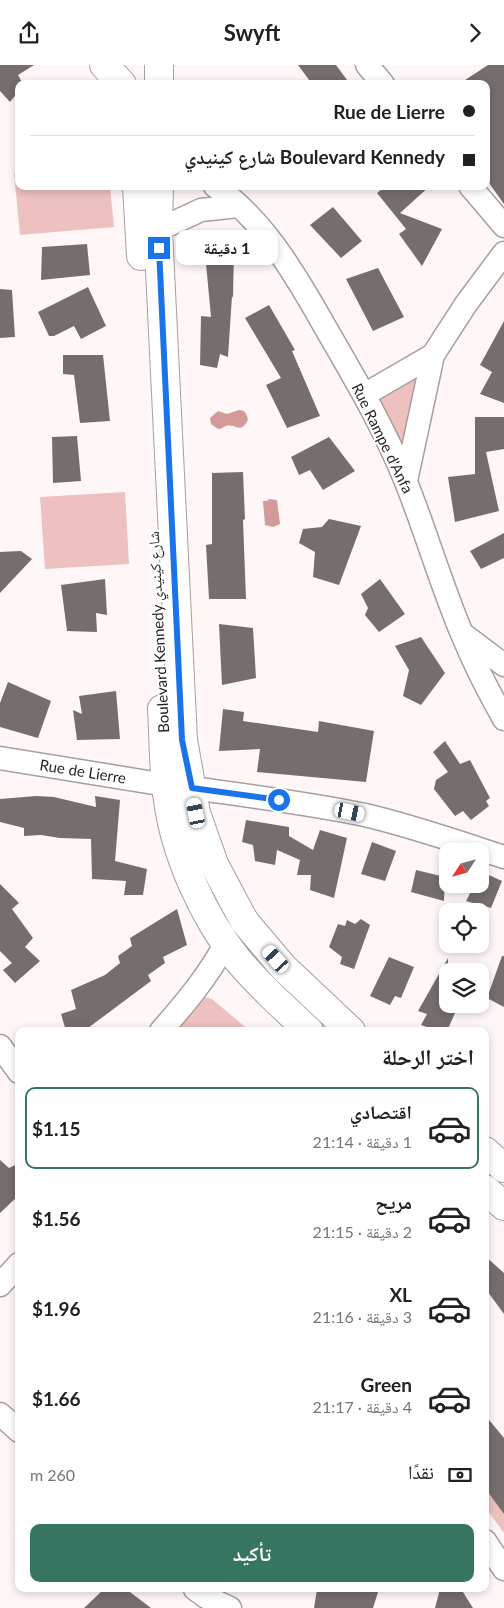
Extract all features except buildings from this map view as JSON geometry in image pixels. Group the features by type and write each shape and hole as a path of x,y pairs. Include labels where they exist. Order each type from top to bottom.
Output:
{"main road":[{"path":"104,65 118,80"},
{"path":"132,65 132,80"},
{"path":"160,65 160,80"},
{"name":"Boulevard Kennedy شارع كينيدي","path":"138,190 149,228 182,740 179,786 171,817 186,868 226,943 262,987 305,1027"},
{"name":"Boulevard Kennedy شارع كينيدي","path":"149,228 158,190"},
{"name":"Boulevard Kennedy شارع كينيدي","path":"179,786 196,813 214,864 245,921 283,967 347,1027"},
{"path":"489,1155 504,1168"},
{"path":"489,1193 504,1206"}],"street":[{"path":"367,65 380,80"},
{"name":"Rue Rampe d'Anfa","path":"220,190 258,225 280,252 364,395 406,481 462,633 488,690 504,719"},
{"path":"473,190 504,226"},
{"path":"149,228 202,210 238,206"},
{"path":"406,481 433,355 466,303 504,253"},
{"path":"364,395 433,355"},
{"path":"462,633 504,665"},
{"name":"Rue de Lierre","path":"0,758 314,805 417,829 504,857"},
{"path":"165,1027 211,971 226,943"},
{"path":"0,1046 15,1067"},
{"path":"0,1285 15,1269"},
{"path":"0,1414 15,1427"},
{"path":"489,1547 504,1569"},
{"path":"199,1592 230,1608"}],"shaded area":[{"path":"16,190 110,190 114,227 20,235"},
{"path":"422,373 401,445 378,400"},
{"path":"239,410 244,412 248,418 243,427 229,425 218,429 211,424 210,418 218,411 227,414"},
{"path":"125,492 129,564 45,569 40,497"},
{"path":"269,499 277,500 280,524 273,527 265,525 263,501"},
{"path":"204,997 212,999 245,1027 176,1027"},
{"path":"489,1490 504,1514 504,1533 489,1512"}],"route":[{"path":"159,248 182,740 192,788 279,800"}]}
